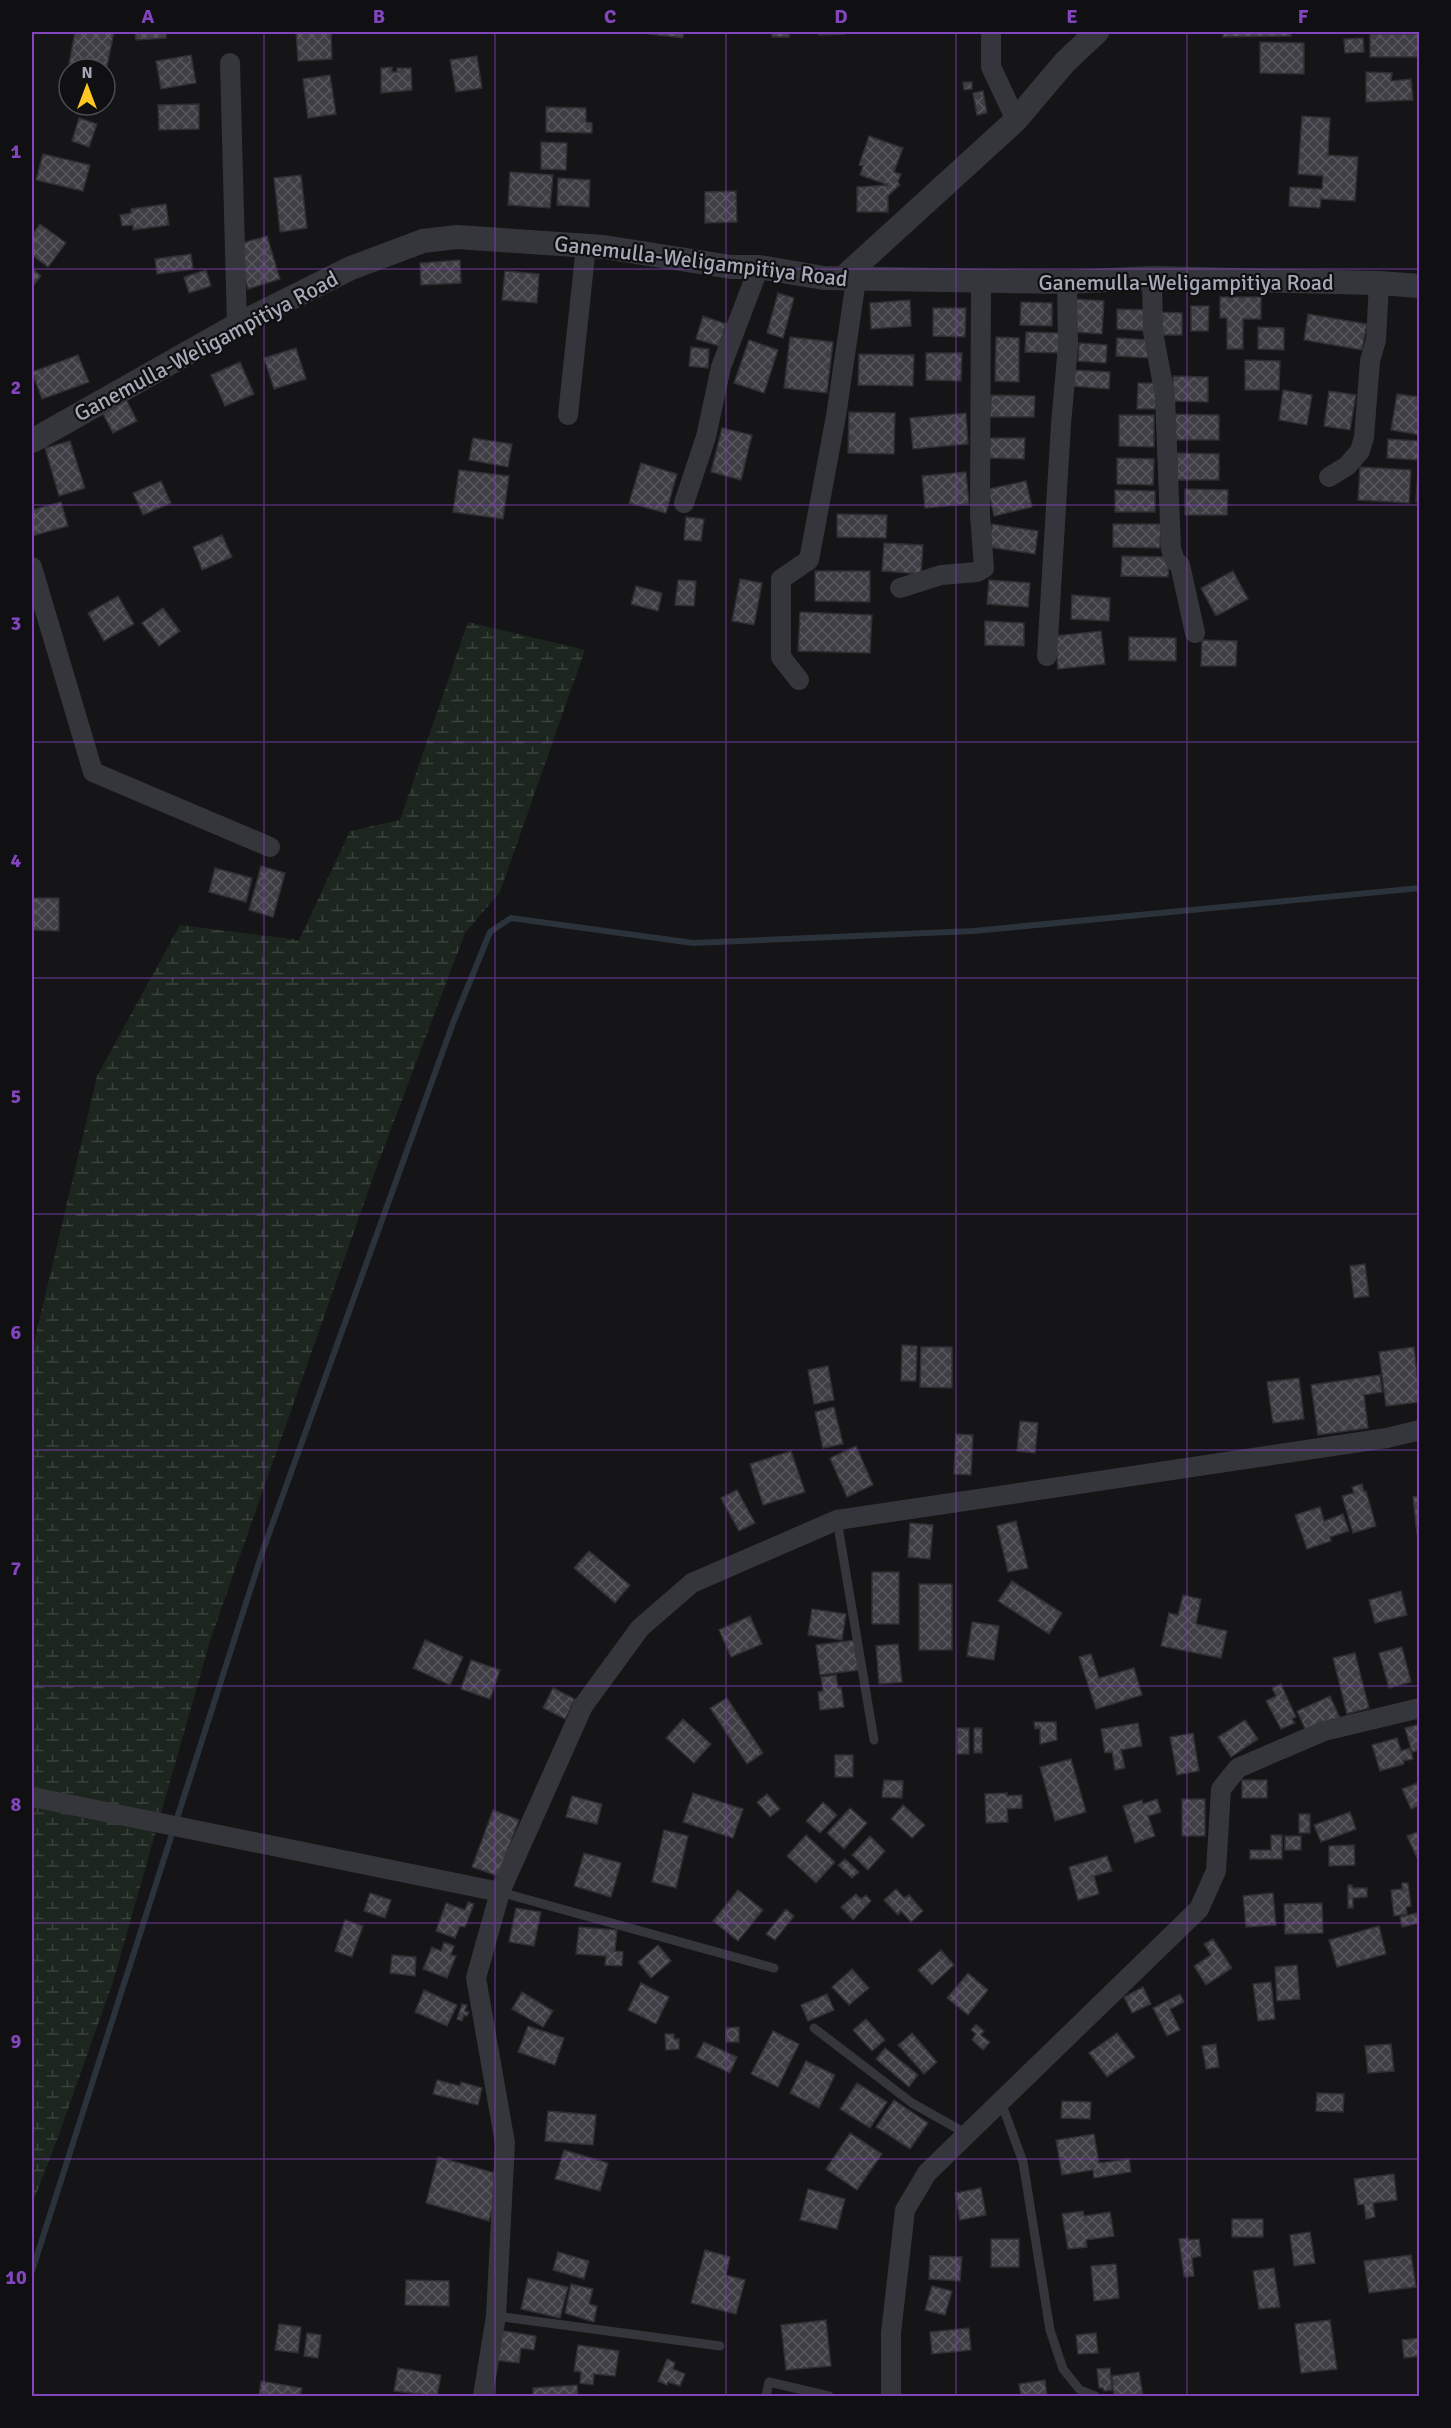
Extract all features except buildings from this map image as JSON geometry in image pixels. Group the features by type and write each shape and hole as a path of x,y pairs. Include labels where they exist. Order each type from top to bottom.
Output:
{"street":[{"path":"991,32 991,67 1017,120"},
{"path":"799,680 781,657 781,579 809,560 836,416 850,279 1017,120 1065,62 1097,32"},
{"path":"230,63 237,325"},
{"name":"Ganemulla-Weligampitiya Road","path":"32,441 237,325 351,268 423,241 457,237 586,246 677,257 731,267 759,267 824,278 1067,282 1152,278 1379,283 1419,286"},
{"path":"568,414 586,246"},
{"path":"684,503 706,436 721,367 759,267"},
{"path":"1152,278 1153,332 1165,396 1171,549 1175,561 1180,565 1195,633"},
{"path":"900,588 941,575 977,572 984,568 980,515 981,280"},
{"path":"1047,657 1068,346 1067,282"},
{"path":"1329,477 1347,466 1360,451 1364,437 1370,361 1376,340 1379,283"},
{"path":"32,567 93,772 270,847"},
{"path":"483,2397 496,2316 504,2143 476,1978 500,1892 583,1706 640,1628 692,1583 837,1520 1387,1437 1419,1430"},
{"path":"891,2397 891,2333 905,2210 927,2173 1199,1909 1216,1871 1221,1789 1238,1768 1324,1731 1419,1708"},
{"path":"32,1797 500,1892"}],"lane":[{"path":"837,1520 874,1740"},
{"path":"500,1892 774,1968"},
{"path":"814,2028 912,2103 967,2134"},
{"path":"1000,2100 1023,2162 1050,2330 1063,2369 1080,2390 1095,2397"},
{"path":"496,2316 720,2346"},
{"path":"766,2397 769,2382 829,2397"}],"green space":[{"path":"468,622 585,650 500,892 465,933 376,1169 210,1641 113,1982 32,2205 32,1351 97,1076 180,925 299,940 350,831 400,820"}],"waterway":[{"path":"32,2271 262,1553 453,1023 490,932 511,918 693,943 973,931 1420,888"}]}
